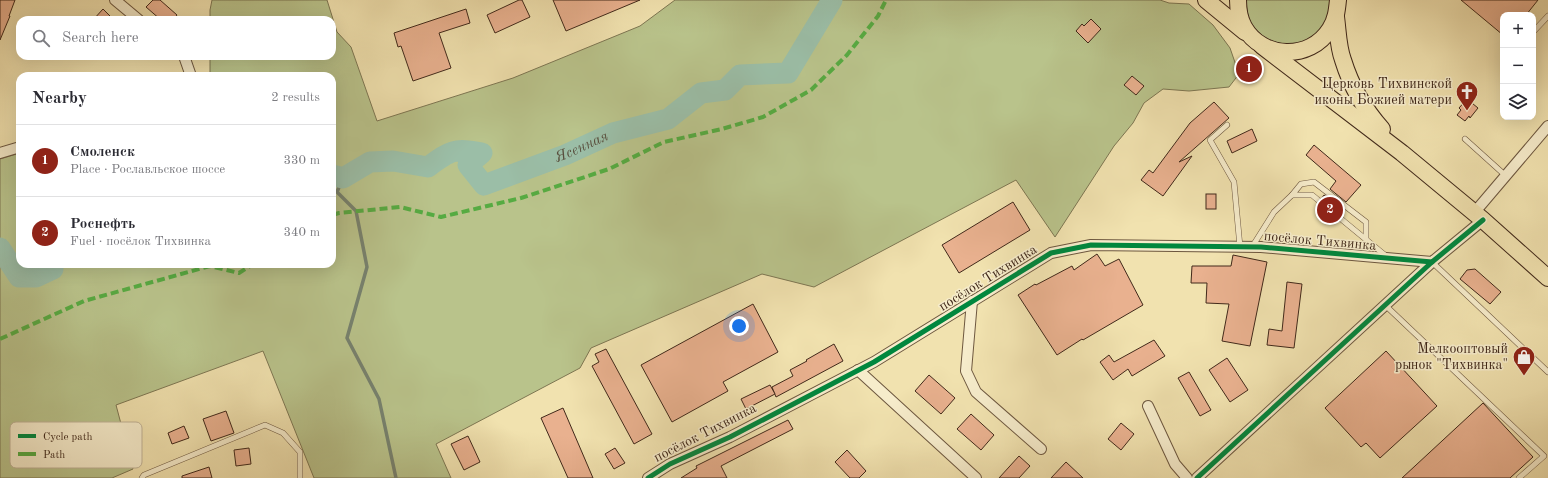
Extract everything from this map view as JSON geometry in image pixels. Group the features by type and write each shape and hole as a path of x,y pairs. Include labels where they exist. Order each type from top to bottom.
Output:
{"main road":[{"path":"1206,0 1257,42 1402,154 1548,278"},
{"path":"1238,0 1239,13 1243,26 1257,42 1274,51 1287,53 1312,47 1331,29 1336,17"},
{"path":"1338,0 1336,17 1342,59 1356,92 1369,114 1402,154"}],"street":[{"path":"115,0 134,16"},
{"path":"185,60 190,72"},
{"path":"1198,478 1432,262 1478,217 1506,176 1548,126"},
{"path":"0,153 16,148"},
{"name":"посёлок Тихвинка","path":"648,478 670,464 730,436 858,370 1051,253 1091,245 1252,247 1432,262"},
{"path":"972,301 966,371 976,392 1041,449"},
{"path":"858,370 976,478"},
{"path":"1148,406 1175,464 1187,478"}],"lane":[{"path":"1536,29 1548,16"},
{"path":"1227,125 1210,140 1234,182 1240,247"},
{"path":"1464,139 1506,176"},
{"path":"1252,247 1274,212 1301,184 1314,182 1366,222 1366,240"},
{"path":"1292,195 1312,195 1388,258"},
{"path":"1432,262 1548,372"},
{"path":"1385,305 1544,456 1519,478"},
{"path":"142,478 144,475 265,425 283,433 300,452 300,478"}],"green space":[{"path":"212,0 327,0 332,16 210,16"},
{"path":"675,0 1160,0 1169,3 1189,4 1213,25 1230,48 1239,74 1229,87 1189,91 1163,89 1144,103 1133,123 1114,146 1055,237 1016,180 814,287 762,274 591,348 580,368 436,444 451,478 314,478 263,351 116,405 121,422 10,422 10,468 133,469 112,478 0,478 0,159 16,154 16,268 336,268 336,72 210,72 210,60 336,60 336,29 337,32 351,47 377,121 513,78 640,26"},
{"path":"1246,0 1330,0 1326,21 1316,35 1307,41 1297,44 1287,44 1277,43 1267,39 1259,32 1249,18"}],"building":[{"path":"0,0 15,0 0,40"},
{"path":"153,0 160,0 177,15 156,16 146,7"},
{"path":"522,0 530,17 495,33 487,15"},
{"path":"553,0 640,0 566,31"},
{"path":"1461,0 1538,0 1528,12 1500,12 1500,32"},
{"path":"103,9 110,16 97,16"},
{"path":"466,9 470,23 439,33 451,68 413,81 401,46 398,47 394,33"},
{"path":"1091,19 1101,29 1088,43 1076,31 1082,24 1084,26"},
{"path":"1132,76 1144,86 1136,95 1124,85"},
{"name":"Церковь Тихвинской иконы Божией матери","path":"1467,99 1478,108 1470,118 1469,116 1465,121 1457,115 1461,110 1459,108"},
{"path":"1214,102 1229,118 1179,162 1192,156 1163,196 1141,180 1149,170 1153,173 1190,123"},
{"path":"1252,129 1257,141 1232,153 1227,141"},
{"path":"1314,145 1361,185 1346,202 1330,189 1336,181 1306,155"},
{"path":"1206,194 1216,194 1216,209 1206,209"},
{"path":"1324,195 1341,208 1338,211 1322,198"},
{"path":"1013,202 1030,230 959,273 942,245"},
{"path":"1097,254 1105,266 1119,259 1143,305 1083,340 1082,339 1057,355 1018,295 1035,284 1036,285 1072,266 1074,270"},
{"path":"1233,255 1267,262 1250,346 1222,341 1229,304 1206,303 1207,283 1191,283 1192,266 1231,266"},
{"path":"1475,269 1501,292 1490,304 1460,279 1467,270"},
{"path":"1287,282 1302,284 1294,348 1267,345 1269,329 1282,331"},
{"path":"753,304 778,352 723,382 728,391 672,422 641,365"},
{"path":"1154,340 1165,356 1132,376 1128,369 1113,380 1100,362 1109,355 1114,362"},
{"path":"834,344 843,361 776,397 772,387 793,376 790,370"},
{"path":"606,349 652,434 634,444 592,366 599,362 595,354"},
{"path":"1386,351 1437,406 1380,458 1366,443 1361,447 1325,408"},
{"path":"1227,358 1248,390 1230,402 1209,370"},
{"path":"1189,372 1211,410 1200,416 1178,378"},
{"path":"929,375 955,398 941,414 915,391"},
{"path":"770,385 775,394 746,409 741,399"},
{"path":"1483,403 1533,457 1510,478 1402,478"},
{"path":"563,408 593,478 568,478 541,418"},
{"path":"226,411 234,433 211,441 203,419"},
{"path":"971,414 994,435 981,450 957,429"},
{"path":"788,420 793,429 721,466 727,478 681,478 697,468 696,466"},
{"path":"1121,423 1134,434 1121,450 1108,439"},
{"path":"184,426 189,438 172,444 168,433"},
{"path":"468,436 480,462 464,470 451,444"},
{"path":"249,448 251,464 236,466 234,450"},
{"path":"615,448 625,463 614,469 605,454"},
{"path":"847,450 866,471 859,478 850,478 835,462"},
{"path":"1019,456 1030,466 1019,478 999,478"},
{"path":"1066,462 1083,478 1051,478"},
{"path":"209,467 212,478 182,478 182,476"}],"waterway":[{"name":"Ясенная","path":"336,176 343,178 370,162 393,161 428,167 448,154 465,151 482,153 468,165 484,185 565,155 613,133 668,119 701,93 725,90 740,75 788,73 832,0"},
{"path":"343,178 337,192 356,211 367,267 347,338 379,399 396,478"},
{"name":"Ясенная","path":"0,248 19,277 36,277 53,268"}],"marked path":[{"path":"336,214 400,207 441,217 521,198 609,169 664,142 722,129 763,117 811,90 847,55 878,16 886,0"},
{"path":"0,339 84,301 203,268"},
{"path":"218,268 239,273 247,268"}],"cycle path":[{"path":"648,478 670,464 730,437 874,362 1051,253 1091,245 1261,247 1432,262 1483,220"},
{"path":"1197,478 1432,262"}],"place":[{"name":"Смоленск","path":"1249,69"},
{"name":"Церковь Тихвинской иконы Божией матери","path":"1467,112"},
{"name":"Роснефть","path":"1330,210"},
{"name":"Мелкооптовый рынок \"Тихвинка\"","path":"1524,376"}]}
